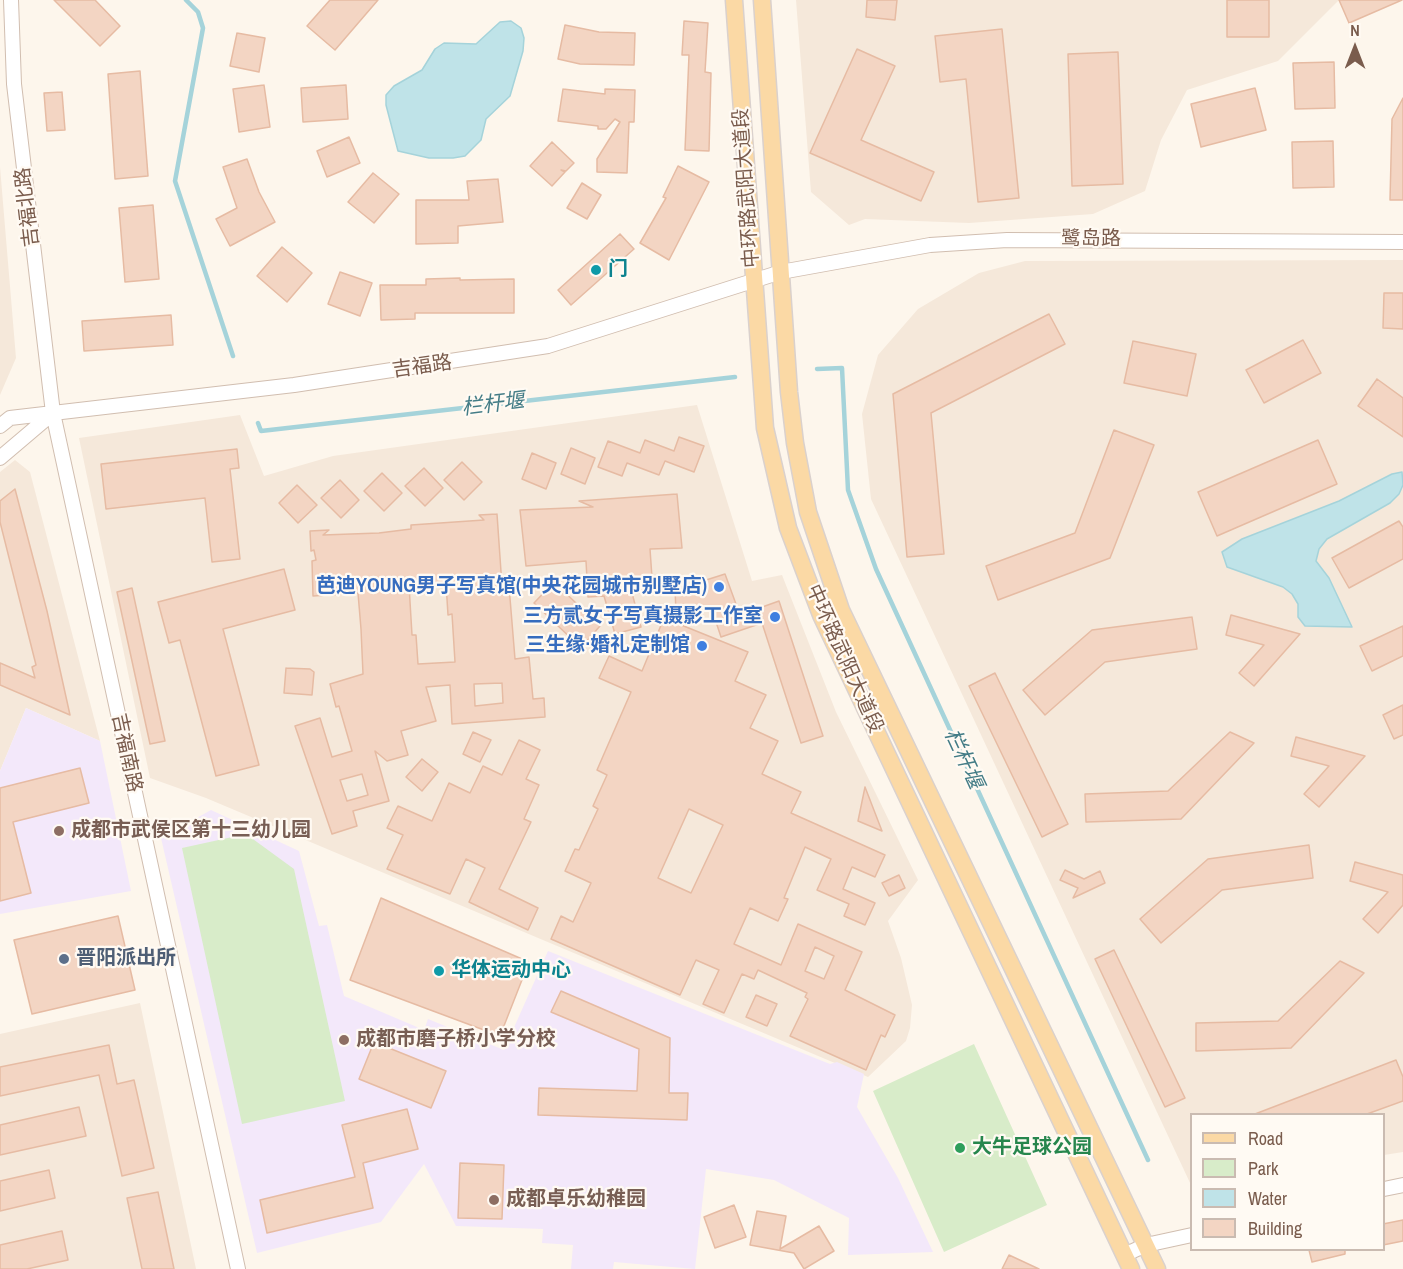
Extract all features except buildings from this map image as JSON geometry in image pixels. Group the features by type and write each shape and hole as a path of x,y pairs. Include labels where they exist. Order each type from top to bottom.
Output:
{"main road":[{"name":"中环路武阳大道段","path":"734,0 765,428 792,539 821,615 1127,1262"},
{"name":"中环路武阳大道段","path":"762,0 795,443 808,512 841,610 1157,1269"}],"street":[{"name":"吉福北路","path":"11,0 7,86 53,413"},
{"name":"鹭岛路","path":"781,272 930,245 1007,240 1403,242"},
{"name":"吉福路","path":"0,426 10,418 294,385 510,354 548,346 781,272"},
{"path":"0,458 53,413"},
{"name":"吉福南路","path":"53,413 238,1269"},
{"path":"1385,1189 1403,1185"},
{"path":"1127,1262 1146,1245 1190,1234"}],"shaded area":[{"path":"796,0 1339,0 1278,61 1187,90 1161,140 1145,191 1093,214 969,223 865,219 849,225 811,192"},
{"path":"0,167 16,358 0,395"},
{"path":"1403,260 1403,1152 1385,1155 1385,1113 1190,1113 1190,1183 871,499 862,414 878,355 918,309 979,273 1025,261"},
{"path":"697,405 752,581 782,575 836,712 918,880 888,921 901,958 912,1005 910,1028 906,1041 868,1077 206,798 150,778 79,438 240,415 264,476 333,456"},
{"path":"15,460 30,472 100,741 26,708 0,771 0,472"},
{"name":"成都市武侯区第十三幼儿园","path":"26,708 100,741 131,891 0,914 0,771"},
{"name":"成都市磨子桥小学分校","path":"211,810 299,851 319,926 327,925 344,996 424,1030 428,1019 504,1050 548,951 830,1064 837,1062 864,1074 857,1107 898,1178 933,1252 848,1255 849,1218 774,1180 706,1169 695,1269 614,1262 613,1269 571,1269 573,1245 542,1243 543,1229 456,1226 424,1164 381,1222 257,1253 161,838"},
{"path":"140,1003 196,1269 0,1269 0,1034"}],"green space":[{"path":"246,834 294,869 345,1101 242,1124 182,848"},
{"name":"大牛足球公园","path":"974,1044 1047,1205 944,1252 873,1091"}],"water":[{"path":"511,21 521,28 524,38 523,51 510,96 486,119 481,140 465,156 453,158 429,158 398,151 386,105 386,95 394,86 422,70 435,49 444,43 476,44 500,22"},
{"path":"1402,472 1403,485 1399,494 1390,503 1327,539 1319,549 1316,561 1329,578 1352,627 1305,626 1298,617 1298,604 1292,594 1283,587 1227,567 1222,552 1242,539 1339,501 1392,474"}],"waterway":[{"name":"栏杆堰","path":"186,0 198,12 203,28 175,181 233,356"},
{"name":"栏杆堰","path":"817,369 842,368 848,490 876,569 1148,1160"},
{"name":"栏杆堰","path":"258,423 261,431 735,377"}],"place":[{"name":"门","path":"596,270"},
{"name":"芭迪YOUNG男子写真馆(中央花园城市别墅店)","path":"719,587"},
{"name":"三方贰女子写真摄影工作室","path":"775,617"},
{"name":"三生缘·婚礼定制馆","path":"702,646"},
{"name":"成都市武侯区第十三幼儿园","path":"59,831"},
{"name":"晋阳派出所","path":"64,959"},
{"name":"华体运动中心","path":"439,971"},
{"name":"成都市磨子桥小学分校","path":"344,1040"},
{"name":"大牛足球公园","path":"960,1148"},
{"name":"成都卓乐幼稚园","path":"494,1200"}]}
